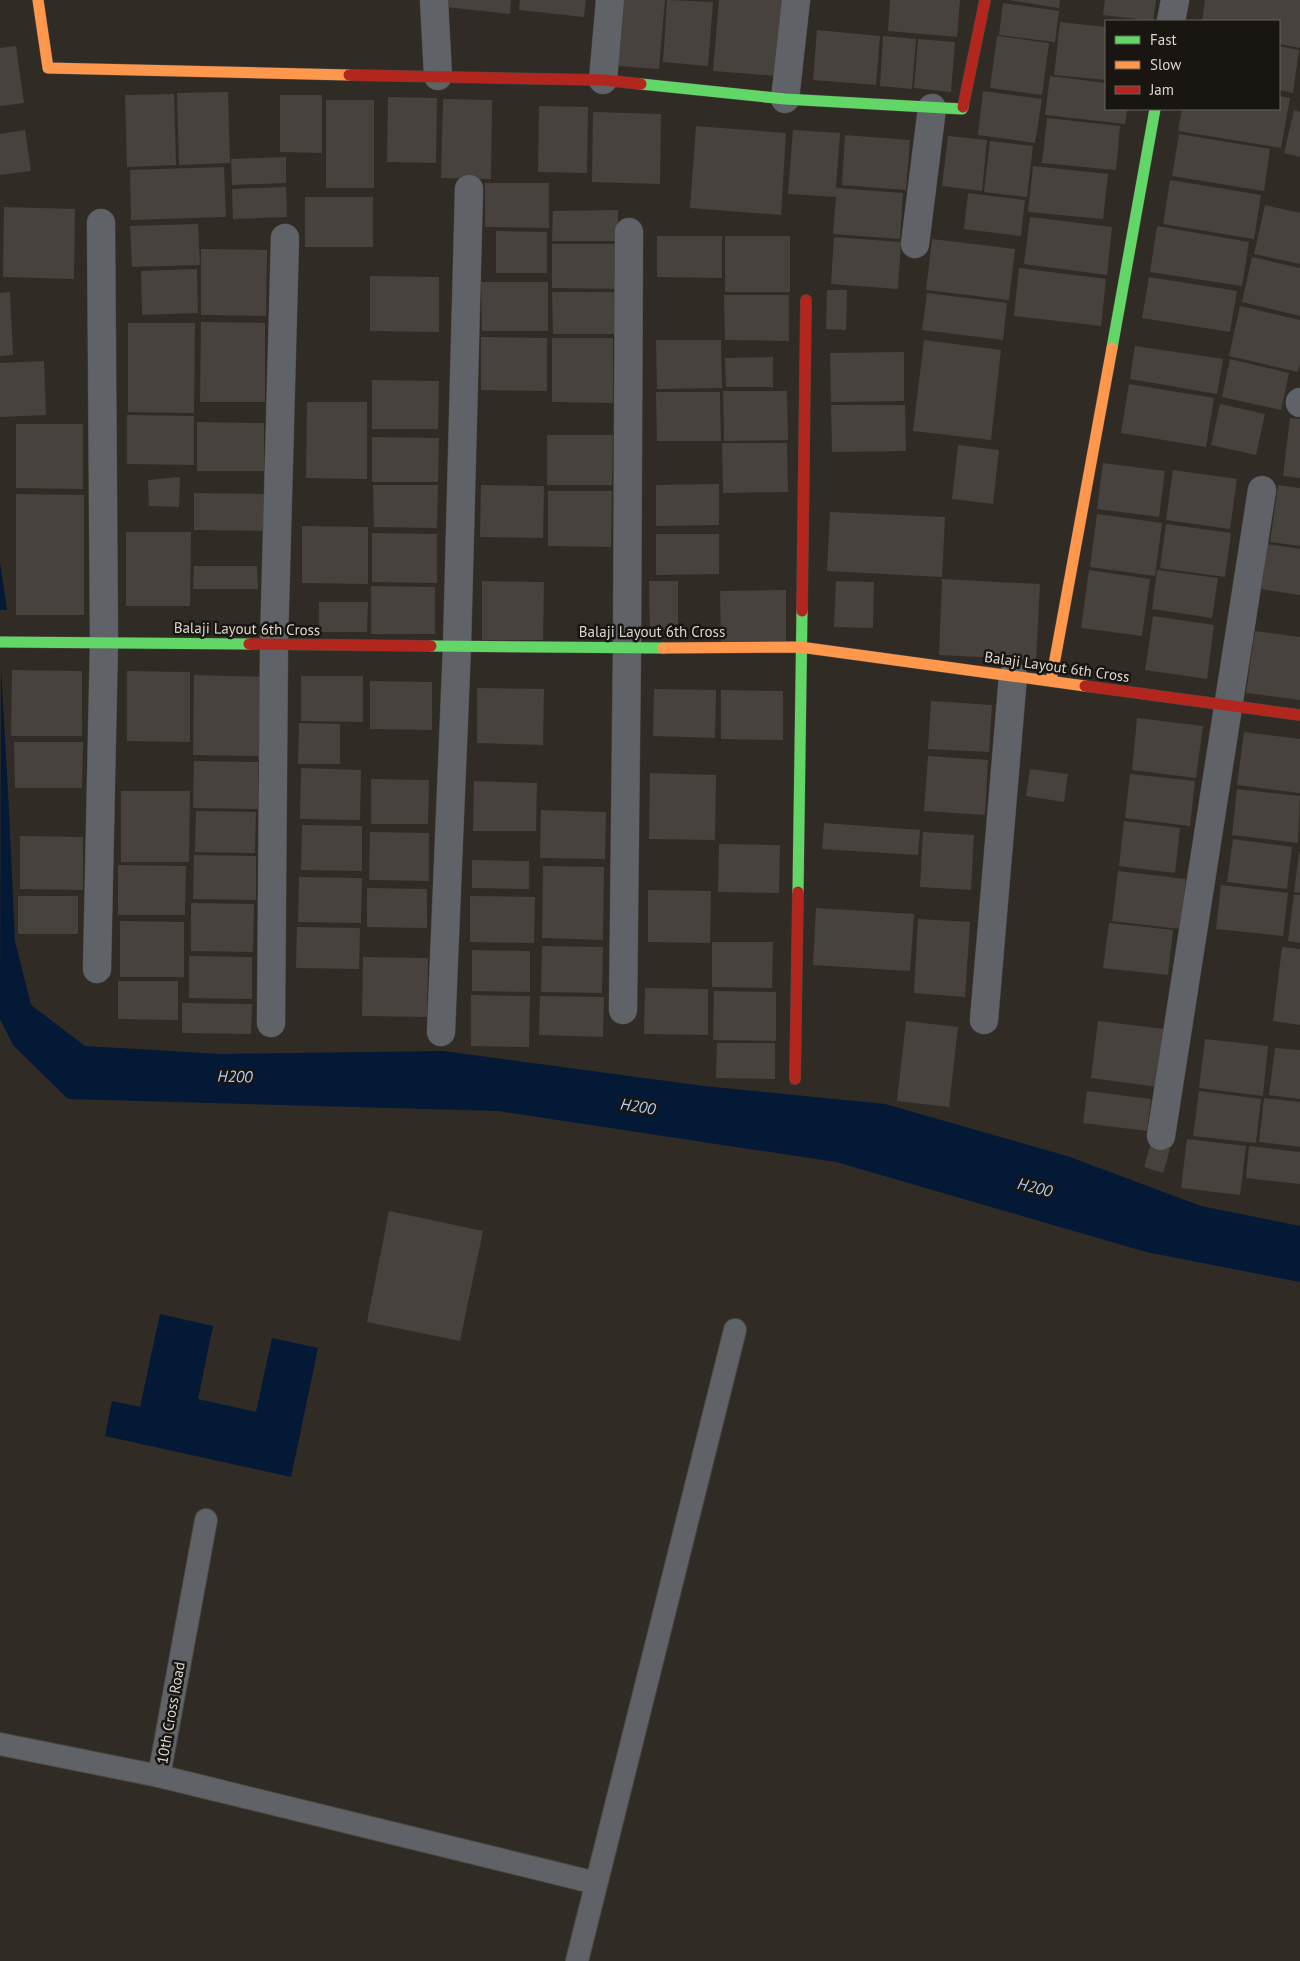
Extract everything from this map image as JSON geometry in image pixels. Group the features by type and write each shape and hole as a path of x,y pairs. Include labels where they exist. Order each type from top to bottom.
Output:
{"street":[{"path":"38,0 48,68 603,80 786,99 962,109 985,0"},
{"path":"434,0 438,76"},
{"path":"603,80 610,0"},
{"path":"786,99 796,0"},
{"path":"1171,20 1175,0"},
{"path":"915,244 932,108"},
{"path":"1051,681 1155,110"},
{"path":"442,1032 457,646 469,189"},
{"path":"97,969 104,642 101,222"},
{"path":"623,1010 629,232"},
{"path":"271,1022 274,644 285,238"},
{"path":"795,1079 806,300"},
{"path":"1161,1136 1262,490"},
{"name":"Balaji Layout 6th Cross","path":"0,642 627,648 800,647 1300,715"},
{"path":"984,1020 1013,676"}],"lane":[{"path":"577,1961 734,1330"},
{"name":"10th Cross Road","path":"0,1744 159,1776 206,1520"},
{"path":"159,1776 596,1883"}],"water":[{"path":"0,562 7,610 0,610"},
{"name":"H200","path":"1,668 15,941 31,1005 85,1046 220,1054 443,1051 704,1086 885,1104 1067,1156 1201,1206 1300,1226 1300,1282 1146,1252 836,1162 498,1111 68,1099 13,1045 0,1019"},
{"path":"160,1314 213,1326 198,1399 256,1412 272,1338 318,1348 291,1477 105,1436 112,1401 140,1407"}],"building":[{"path":"447,0 511,0 510,14 446,7"},
{"path":"520,0 586,0 584,17 519,10"},
{"path":"624,0 665,0 659,69 618,66"},
{"path":"667,0 713,2 708,66 663,62"},
{"path":"719,0 783,0 777,76 713,71"},
{"path":"890,0 960,0 957,37 888,31"},
{"path":"1008,0 1060,0 1059,8"},
{"path":"1105,0 1156,0 1153,20 1103,15"},
{"path":"1205,0 1300,0 1300,48 1280,44 1280,20 1202,20"},
{"path":"1003,3 1059,11 1055,42 999,35"},
{"path":"1060,22 1105,27 1105,80 1054,75"},
{"path":"817,30 880,36 876,85 813,80"},
{"path":"883,36 916,39 912,89 880,86"},
{"path":"997,36 1049,43 1042,95 990,88"},
{"path":"918,39 955,42 951,92 914,88"},
{"path":"16,46 24,103 0,106 0,48"},
{"path":"1280,46 1299,50 1293,93 1280,90"},
{"path":"1050,76 1105,83 1105,110 1127,110 1125,124 1045,115"},
{"path":"983,91 1042,99 1035,143 978,135"},
{"path":"228,92 230,163 179,165 177,93"},
{"path":"174,94 176,165 127,167 125,95"},
{"path":"280,95 322,95 322,153 280,152"},
{"path":"1280,96 1290,98 1281,148 1178,131 1182,110 1280,110"},
{"path":"388,97 437,98 436,163 387,162"},
{"path":"443,99 492,100 491,179 441,178"},
{"path":"326,100 374,100 374,188 326,188"},
{"path":"539,106 588,107 587,173 538,172"},
{"path":"1294,110 1300,112 1300,157 1284,153"},
{"path":"593,112 661,114 660,184 592,182"},
{"path":"1047,118 1120,126 1116,170 1042,163"},
{"path":"696,126 786,133 781,215 690,208"},
{"path":"25,130 31,171 0,175 0,134"},
{"path":"793,130 840,133 836,188 903,193 900,239 833,234 836,197 788,194"},
{"path":"1179,134 1270,149 1264,191 1172,176"},
{"path":"845,135 910,140 906,190 842,185"},
{"path":"948,136 987,140 982,191 942,186"},
{"path":"990,141 1033,146 1027,197 984,192"},
{"path":"286,157 286,183 232,185 231,159"},
{"path":"1033,166 1108,174 1103,219 1028,212"},
{"path":"224,167 226,217 131,220 130,170"},
{"path":"1170,180 1261,195 1254,239 1163,224"},
{"path":"485,183 549,183 549,228 485,227"},
{"path":"286,187 287,217 233,219 232,189"},
{"path":"968,193 1025,200 1021,236 964,229"},
{"path":"305,197 373,197 373,247 305,247"},
{"path":"1265,205 1300,213 1300,264 1254,254"},
{"path":"4,207 75,209 74,279 3,277"},
{"path":"618,210 618,241 552,241 553,211"},
{"path":"1030,217 1112,227 1107,275 1024,264"},
{"path":"198,224 200,265 132,267 130,226"},
{"path":"1157,226 1249,242 1242,286 1150,272"},
{"path":"496,231 547,232 547,273 496,273"},
{"path":"657,236 722,236 722,278 657,277"},
{"path":"725,236 790,236 790,292 725,292"},
{"path":"834,237 901,242 898,289 831,284"},
{"path":"932,239 1015,249 1009,300 926,290"},
{"path":"552,244 619,244 619,289 552,288"},
{"path":"201,249 267,250 266,316 201,315"},
{"path":"1252,257 1300,268 1300,316 1242,302"},
{"path":"1019,268 1106,279 1101,326 1014,316"},
{"path":"197,269 198,313 142,315 141,271"},
{"path":"370,276 439,277 439,332 370,331"},
{"path":"1149,277 1237,291 1230,332 1142,318"},
{"path":"481,282 548,282 548,331 482,331"},
{"path":"827,290 847,290 846,330 826,329"},
{"path":"10,292 13,355 0,356 0,293"},
{"path":"552,292 617,292 618,334 553,334"},
{"path":"927,293 1007,303 1003,340 922,330"},
{"path":"724,295 789,295 789,341 725,340"},
{"path":"1240,306 1300,320 1300,364 1298,372 1229,356"},
{"path":"201,322 265,323 265,402 200,402"},
{"path":"128,323 195,323 194,413 128,412"},
{"path":"481,337 547,338 547,391 481,390"},
{"path":"552,338 613,338 613,403 552,402"},
{"path":"656,340 721,340 722,388 657,389"},
{"path":"924,340 1001,350 991,440 913,431"},
{"path":"1135,346 1223,359 1217,394 1130,379"},
{"path":"904,352 904,401 831,402 830,353"},
{"path":"773,357 773,387 726,387 725,358"},
{"path":"1230,359 1289,373 1281,410 1222,397"},
{"path":"44,361 46,415 0,417 0,363"},
{"path":"372,380 439,381 438,429 372,429"},
{"path":"1129,384 1214,398 1206,447 1121,433"},
{"path":"723,391 787,391 788,440 724,441"},
{"path":"656,392 720,392 721,441 657,441"},
{"path":"307,402 367,402 367,479 306,478"},
{"path":"1220,404 1265,414 1256,455 1211,445"},
{"path":"831,405 905,405 906,451 832,452"},
{"path":"127,415 194,416 194,465 127,464"},
{"path":"1290,418 1300,419 1300,478 1283,476"},
{"path":"197,422 264,423 264,471 197,471"},
{"path":"16,424 83,424 83,489 16,488"},
{"path":"547,435 613,435 612,485 547,485"},
{"path":"372,437 439,438 438,482 372,482"},
{"path":"722,443 787,443 788,492 723,493"},
{"path":"958,445 999,450 993,504 952,499"},
{"path":"1103,463 1165,471 1159,517 1097,509"},
{"path":"1173,470 1237,479 1230,529 1166,520"},
{"path":"180,477 179,507 149,506 148,480"},
{"path":"719,484 719,525 656,526 656,485"},
{"path":"373,485 438,485 437,528 374,527"},
{"path":"481,485 544,486 543,538 480,537"},
{"path":"1278,485 1300,488 1300,546 1270,542"},
{"path":"548,491 612,491 611,547 548,546"},
{"path":"194,493 267,494 267,531 194,530"},
{"path":"16,494 84,495 84,615 16,615"},
{"path":"830,512 945,517 942,577 827,571"},
{"path":"1097,514 1162,523 1155,576 1090,567"},
{"path":"1166,524 1231,533 1225,577 1160,568"},
{"path":"302,526 368,527 368,584 302,583"},
{"path":"126,532 191,532 190,606 126,606"},
{"path":"372,533 437,534 437,583 372,582"},
{"path":"656,534 719,534 719,574 656,575"},
{"path":"1267,544 1300,549 1300,595 1261,589"},
{"path":"194,566 257,566 258,589 193,589"},
{"path":"1089,570 1150,579 1142,636 1081,628"},
{"path":"1157,570 1218,578 1212,618 1152,609"},
{"path":"942,579 1040,584 1036,660 939,655"},
{"path":"482,581 544,582 543,640 482,640"},
{"path":"649,581 678,581 678,630 650,630"},
{"path":"836,581 874,582 873,628 834,627"},
{"path":"371,586 435,587 435,634 371,634"},
{"path":"786,590 786,641 721,642 720,591"},
{"path":"319,602 368,602 367,632 319,632"},
{"path":"1153,616 1214,625 1207,679 1145,670"},
{"path":"1255,631 1300,637 1300,700 1246,693"},
{"path":"12,670 82,671 82,736 11,736"},
{"path":"127,671 190,672 190,742 127,741"},
{"path":"194,675 262,677 261,756 193,755"},
{"path":"301,676 363,676 363,722 301,721"},
{"path":"370,681 432,682 432,730 370,729"},
{"path":"477,688 544,689 543,745 477,743"},
{"path":"654,689 716,690 715,738 653,736"},
{"path":"721,690 783,691 783,740 721,739"},
{"path":"931,701 992,705 989,752 928,749"},
{"path":"1137,718 1203,726 1196,778 1132,770"},
{"path":"299,723 340,724 340,764 298,764"},
{"path":"1244,732 1300,739 1300,793 1237,785"},
{"path":"14,742 83,742 82,788 15,788"},
{"path":"928,756 988,760 985,815 924,811"},
{"path":"194,761 258,762 258,809 193,808"},
{"path":"301,768 361,770 360,820 300,819"},
{"path":"1030,769 1068,774 1064,802 1026,796"},
{"path":"650,773 716,775 715,840 649,839"},
{"path":"1130,774 1195,781 1190,826 1125,818"},
{"path":"371,779 429,780 428,824 371,824"},
{"path":"474,781 537,783 536,831 473,831"},
{"path":"1237,789 1300,796 1298,843 1232,835"},
{"path":"121,791 190,791 189,862 121,862"},
{"path":"541,810 606,812 605,859 540,858"},
{"path":"196,811 256,812 255,853 195,852"},
{"path":"1124,821 1180,828 1175,873 1119,866"},
{"path":"824,823 920,830 918,855 822,849"},
{"path":"302,825 362,826 362,871 301,870"},
{"path":"370,832 429,833 429,881 369,880"},
{"path":"923,832 974,835 971,890 920,887"},
{"path":"20,836 83,837 83,890 20,889"},
{"path":"1233,839 1292,847 1287,889 1227,882"},
{"path":"719,844 780,845 779,893 718,892"},
{"path":"1300,853 1300,893 1294,892"},
{"path":"194,855 256,856 256,900 193,899"},
{"path":"472,860 529,861 529,889 472,888"},
{"path":"118,865 186,866 185,915 118,915"},
{"path":"543,866 604,867 603,940 542,938"},
{"path":"1118,871 1186,879 1180,929 1112,921"},
{"path":"299,877 362,878 361,923 298,922"},
{"path":"1221,885 1288,893 1283,936 1216,929"},
{"path":"367,888 427,889 427,928 367,927"},
{"path":"648,890 711,891 710,943 648,942"},
{"path":"1294,895 1300,895 1300,943 1288,941"},
{"path":"18,896 78,896 78,934 18,934"},
{"path":"470,896 535,897 534,943 470,942"},
{"path":"191,903 254,904 253,952 191,951"},
{"path":"816,908 914,914 910,971 813,965"},
{"path":"918,919 970,922 965,997 914,993"},
{"path":"120,921 184,922 184,977 120,977"},
{"path":"1109,923 1173,930 1168,975 1103,968"},
{"path":"297,927 360,928 359,969 296,968"},
{"path":"712,942 773,942 772,988 712,987"},
{"path":"542,946 603,947 602,993 541,992"},
{"path":"1282,947 1300,949 1300,1025 1273,1021"},
{"path":"472,950 530,951 530,992 472,991"},
{"path":"189,956 252,957 252,999 189,998"},
{"path":"363,957 428,958 427,1017 362,1016"},
{"path":"118,981 178,981 178,1020 118,1019"},
{"path":"645,988 708,989 708,1035 644,1034"},
{"path":"714,991 776,992 776,1041 713,1040"},
{"path":"471,995 530,996 529,1047 471,1046"},
{"path":"540,996 604,997 603,1037 539,1035"},
{"path":"182,1003 252,1004 251,1034 182,1033"},
{"path":"906,1021 958,1027 949,1107 897,1101"},
{"path":"1098,1021 1164,1029 1158,1087 1091,1078"},
{"path":"1205,1039 1268,1046 1263,1096 1199,1088"},
{"path":"717,1043 775,1043 775,1079 716,1078"},
{"path":"1275,1048 1300,1050 1300,1099 1269,1095"},
{"path":"1087,1091 1151,1099 1147,1131 1083,1123"},
{"path":"1199,1091 1261,1099 1256,1143 1193,1136"},
{"path":"1264,1098 1300,1102 1300,1147 1259,1142"},
{"path":"1187,1139 1246,1146 1240,1195 1181,1188"},
{"path":"1151,1143 1170,1149 1163,1173 1144,1167"},
{"path":"1249,1146 1300,1152 1300,1184 1246,1178"},
{"path":"389,1211 483,1231 460,1341 367,1322"}],"traffic: fast":[{"path":"641,84 785,99 962,109 963,107"},
{"path":"1112,348 1155,110"},
{"path":"798,892 802,611"},
{"path":"0,642 249,644"},
{"path":"431,646 663,648"}],"traffic: slow":[{"path":"38,0 48,68 349,75"},
{"path":"1051,681 1112,348"},
{"path":"663,648 800,647 1085,686"}],"traffic: jam":[{"path":"963,107 985,0"},
{"path":"349,75 603,80 641,84"},
{"path":"802,611 806,300"},
{"path":"249,644 431,646"},
{"path":"1085,686 1300,715"},
{"path":"795,1079 798,892"}]}
